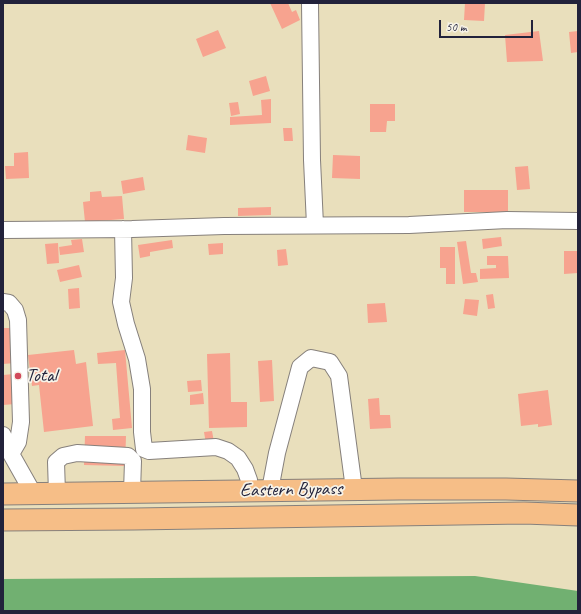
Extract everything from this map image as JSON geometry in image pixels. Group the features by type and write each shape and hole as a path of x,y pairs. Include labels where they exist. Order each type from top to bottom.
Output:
{"main road":[{"name":"Eastern Bypass","path":"3,494 506,488 578,491"},
{"name":"Eastern Bypass","path":"3,520 524,513 578,515"}],"street":[{"path":"310,3 314,225"},
{"path":"3,230 224,226 409,225 507,220 578,221"},
{"path":"123,229 124,278 121,302 137,359 142,389 142,432 144,449 149,451 216,448 228,451 238,458 245,469 249,480 249,491"},
{"path":"3,302 8,303 15,310 18,320 21,422 18,442 12,454"},
{"path":"270,490 277,453 300,367 311,358 330,362 339,376 354,489"},
{"path":"3,435 33,493"},
{"path":"57,493 56,462 63,456 77,452 128,456 133,461 132,492"}],"green space":[{"path":"475,576 578,591 578,611 3,611 3,579"}],"building":[{"path":"270,3 288,3 292,12 296,10 300,20 282,29"},
{"path":"465,3 485,3 484,21 464,20"},
{"path":"218,30 226,48 203,57 196,39"},
{"path":"539,31 543,61 507,62 505,35"},
{"path":"578,31 578,52 571,53 569,32"},
{"path":"266,76 270,91 253,96 249,81"},
{"path":"271,99 271,123 230,125 230,117 262,115 261,100"},
{"path":"238,102 240,114 231,116 229,103"},
{"path":"370,104 395,104 395,121 387,121 386,132 370,132"},
{"path":"283,128 292,128 293,141 284,141"},
{"path":"188,135 207,138 205,153 186,150"},
{"path":"28,152 29,178 6,179 5,166 14,166 14,153"},
{"path":"333,155 360,156 360,179 332,178"},
{"path":"528,166 530,189 517,190 515,167"},
{"path":"143,177 145,190 123,194 121,181"},
{"path":"464,190 508,190 508,212 464,212"},
{"path":"101,191 102,197 122,196 124,219 85,222 83,202 90,201 90,192"},
{"path":"271,207 271,215 238,216 238,208"},
{"path":"501,237 502,246 483,249 482,239"},
{"path":"82,239 84,252 60,255 59,247 72,245 71,240"},
{"path":"172,240 173,248 150,252 150,256 140,258 138,245"},
{"path":"466,241 471,273 476,273 478,282 463,284 457,242"},
{"path":"58,243 59,263 47,264 45,244"},
{"path":"223,243 223,254 209,255 208,244"},
{"path":"440,247 455,247 455,284 446,284 446,268 440,268"},
{"path":"286,249 288,265 278,266 277,250"},
{"path":"564,251 578,251 578,273 564,274"},
{"path":"487,256 508,256 509,278 480,279 480,269 496,268 496,265 487,265"},
{"path":"79,265 82,277 60,282 57,270"},
{"path":"79,288 80,308 69,309 68,289"},
{"path":"493,294 495,308 488,309 486,295"},
{"path":"465,299 479,300 477,316 463,314"},
{"path":"385,303 387,322 368,323 367,304"},
{"path":"3,328 15,328 15,363 3,364"},
{"path":"74,350 76,364 86,362 93,426 44,432 39,385 32,386 28,355"},
{"path":"125,350 132,428 113,430 112,419 120,418 116,363 98,364 97,353"},
{"path":"230,353 231,402 247,402 247,427 209,428 207,354"},
{"path":"272,360 274,401 260,402 258,361"},
{"path":"14,374 15,404 3,405 3,375"},
{"path":"201,380 202,391 188,392 187,381"},
{"path":"548,390 552,425 538,427 538,424 521,426 518,394"},
{"path":"203,393 204,404 190,405 190,395"},
{"path":"379,398 380,415 390,415 391,428 370,429 368,399"},
{"path":"212,431 214,442 206,444 204,432"},
{"path":"85,436 126,436 125,466 84,465"}],"place":[{"name":"Total","path":"18,376"}]}
